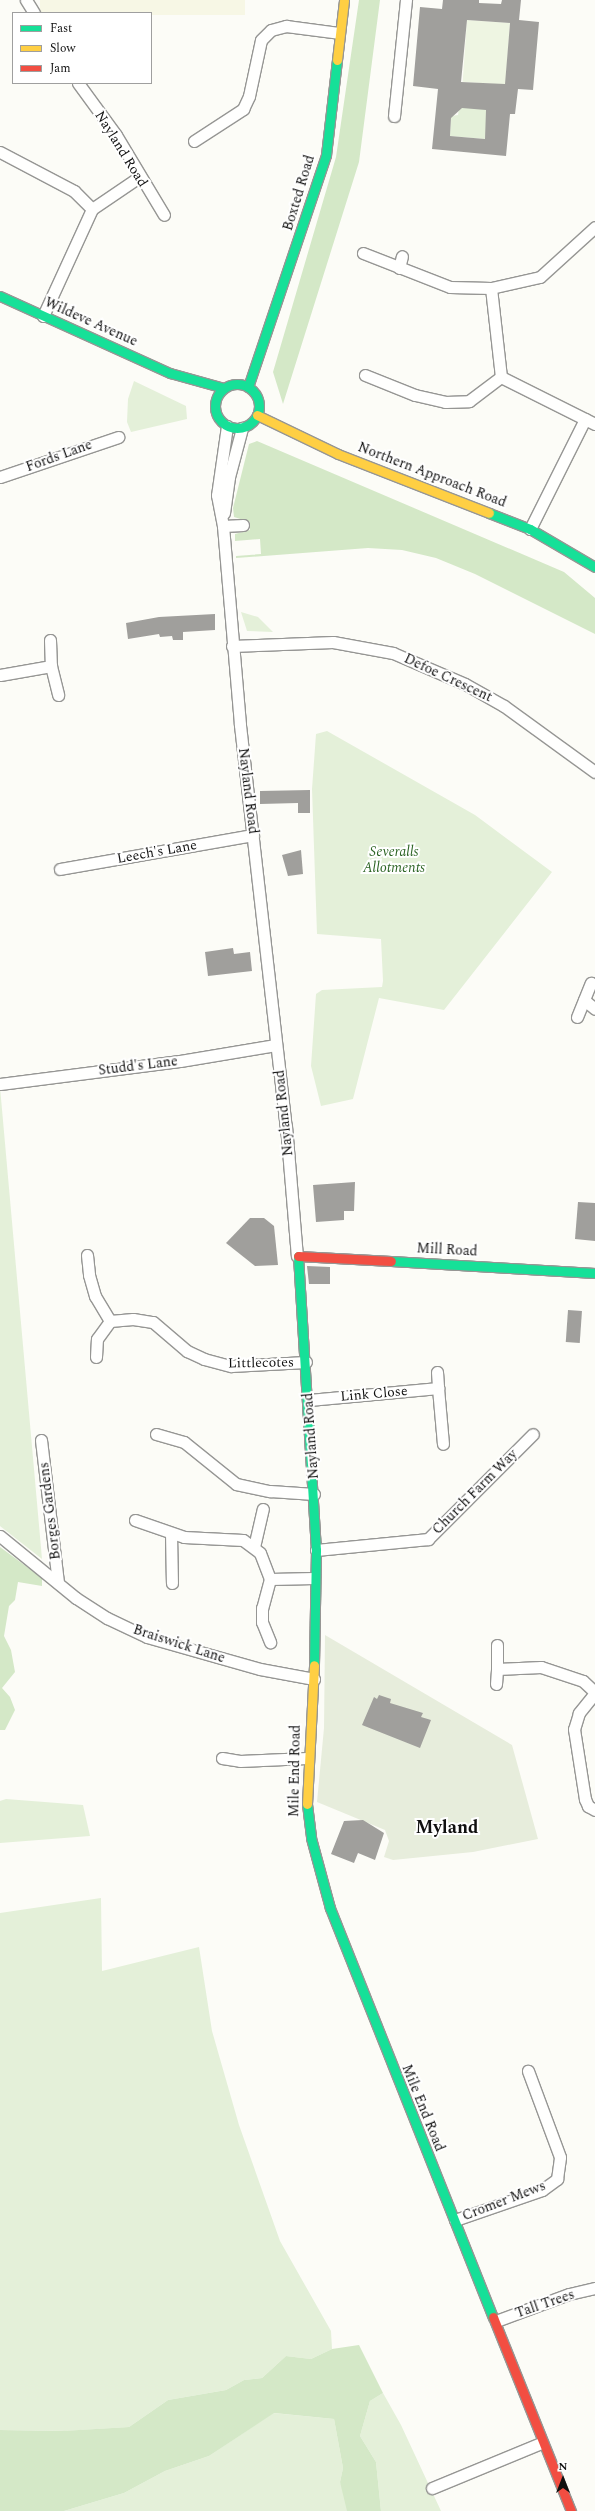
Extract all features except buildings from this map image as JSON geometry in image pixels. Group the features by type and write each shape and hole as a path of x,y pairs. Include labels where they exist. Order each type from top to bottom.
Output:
{"street":[{"path":"26,0 33,12"},
{"name":"Boxted Road","path":"248,387 310,210 326,155 344,0"},
{"path":"394,116 406,0"},
{"path":"194,141 243,109 249,96 260,40 271,30 286,26 339,33"},
{"name":"Nayland Road","path":"79,84 116,134 139,177 164,215"},
{"path":"0,152 74,192 92,209"},
{"path":"44,316 92,209 139,177"},
{"path":"363,253 398,268 450,287 491,288 540,278 595,227"},
{"path":"398,268 402,256"},
{"path":"491,288 501,377"},
{"name":"Wildeve Avenue","path":"0,296 170,373 224,388"},
{"name":"Wildeve Avenue","path":"170,373 196,391"},
{"path":"365,376 414,395 445,402 469,401 501,377"},
{"path":"501,377 590,422 530,529"},
{"path":"207,402 215,409 227,426 242,428 257,415 258,400 248,387 236,385 224,388 219,394 215,409"},
{"name":"Northern Approach Road","path":"257,415 338,454 530,529 595,567"},
{"name":"Nayland Road","path":"227,426 217,495 223,523 232,646 276,1045 297,1256 309,1400 316,1550 314,1578 314,1679 311,1702"},
{"name":"Nayland Road","path":"223,523 229,477 242,428"},
{"name":"Fords Lane","path":"0,477 81,447 118,437"},
{"path":"223,523 243,525"},
{"path":"50,640 51,666 58,695"},
{"name":"Defoe Crescent","path":"232,646 333,642 393,653 465,684 504,706 595,772"},
{"path":"0,675 51,666"},
{"name":"Leech's Lane","path":"60,869 253,835"},
{"path":"577,1017 591,983"},
{"path":"584,1000 595,1009"},
{"name":"Studd's Lane","path":"0,1084 180,1061 276,1045"},
{"path":"87,1255 88,1275 95,1296 110,1321 97,1339 96,1357"},
{"name":"Mill Road","path":"297,1256 595,1273"},
{"name":"Littlecotes","path":"110,1321 133,1318 153,1322 187,1351 204,1359 231,1366 306,1362"},
{"path":"437,1372 443,1444"},
{"name":"Link Close","path":"309,1400 438,1388"},
{"path":"156,1434 184,1442 236,1484 270,1491 314,1494"},
{"name":"Church Farm Way","path":"316,1550 428,1539 533,1434"},
{"name":"Borges Gardens","path":"41,1440 58,1582"},
{"path":"254,1548 263,1509"},
{"path":"135,1520 165,1528 170,1533 206,1540 242,1540 254,1548 269,1569 270,1579 262,1608 262,1622 270,1642"},
{"path":"170,1533 172,1583"},
{"name":"Braiswick Lane","path":"0,1536 58,1582 107,1618 147,1637 260,1669 314,1679"},
{"path":"270,1579 314,1578"},
{"path":"496,1684 497,1644"},
{"path":"497,1669 541,1667 559,1671 583,1681 595,1693 579,1713 574,1729 585,1799 588,1806 595,1810"},
{"name":"Mile End Road","path":"311,1702 307,1758 307,1816 330,1908 496,2321 541,2443 571,2511"},
{"path":"222,1758 240,1761 307,1758"},
{"name":"Cromer Mews","path":"455,2220 542,2190 557,2179 560,2157 528,2071"},
{"name":"Tall Trees","path":"496,2321 569,2294 595,2288"},
{"path":"432,2488 541,2443"}],"green space":[{"path":"40,0 245,0 245,15 152,15 152,12 40,12"},
{"path":"359,0 380,0 359,162 283,404 273,372 336,157"},
{"path":"467,20 510,23 506,85 463,82"},
{"path":"487,103 486,115 492,114 485,139 450,136 451,116 458,115 459,108"},
{"path":"134,381 186,406 187,419 131,432 127,422 128,399"},
{"path":"257,441 564,572 595,598 595,634 475,574 436,558 402,550 368,548 236,558 236,556 261,554 260,539 235,541 235,534 250,530 250,522 234,517 233,508 249,444"},
{"path":"241,612 258,617 273,632 247,631"},
{"name":"Severalls Allotments","path":"327,731 475,815 552,872 444,1010 379,998 353,1099 321,1106 311,1066 316,994 322,990 382,987 383,981 381,939 317,934 312,789 316,734"},
{"path":"0,1087 42,1559 0,1526"},
{"path":"0,1547 42,1578 42,1586 18,1582 15,1600 9,1606 4,1636 11,1650 15,1672 2,1688 10,1697 15,1710 5,1730 0,1730"},
{"path":"325,1635 512,1745 538,1839 473,1852 393,1860 384,1857 389,1841 385,1830 317,1802 324,1728"},
{"path":"6,1799 83,1805 90,1836 0,1843 0,1801"},
{"path":"101,1898 102,1971 199,1947 212,2031 239,2125 280,2241 331,2331 332,2349 311,2359 286,2356 262,2378 244,2380 226,2390 168,2400 129,2427 64,2431 0,2430 0,1913"},
{"path":"359,2345 383,2393 370,2401 360,2436 376,2462 381,2511 347,2511 340,2482 343,2468 334,2419 274,2413 209,2456 165,2471 124,2493 64,2511 0,2511 0,2430 62,2431 129,2427 168,2400 226,2390 244,2380 262,2378 286,2356 311,2359 332,2349"},
{"path":"383,2393 401,2425 441,2511 381,2511 376,2462 360,2436 370,2401"},
{"path":"273,2413 334,2419 343,2468 340,2482 348,2500 347,2511 64,2511 124,2493 165,2471 209,2456"}],"traffic: fast":[{"path":"248,387 326,155 337,60"},
{"path":"0,296 170,373 224,388"},
{"path":"237,384 249,388 255,394 259,406 255,418 249,424 237,428 225,424 219,418 215,406 219,394 225,388 237,384"},
{"path":"489,513 530,529 595,567"},
{"path":"298,1256 316,1550 314,1665"},
{"path":"391,1261 595,1273"},
{"path":"307,1804 311,1838 330,1908 493,2317"}],"traffic: slow":[{"path":"337,60 344,0"},
{"path":"257,415 338,454 489,513"},
{"path":"307,1804 314,1665"}],"traffic: jam":[{"path":"298,1256 391,1261"},
{"path":"493,2317 571,2511"}],"district":[{"name":"Myland","path":"447,1828"}]}
